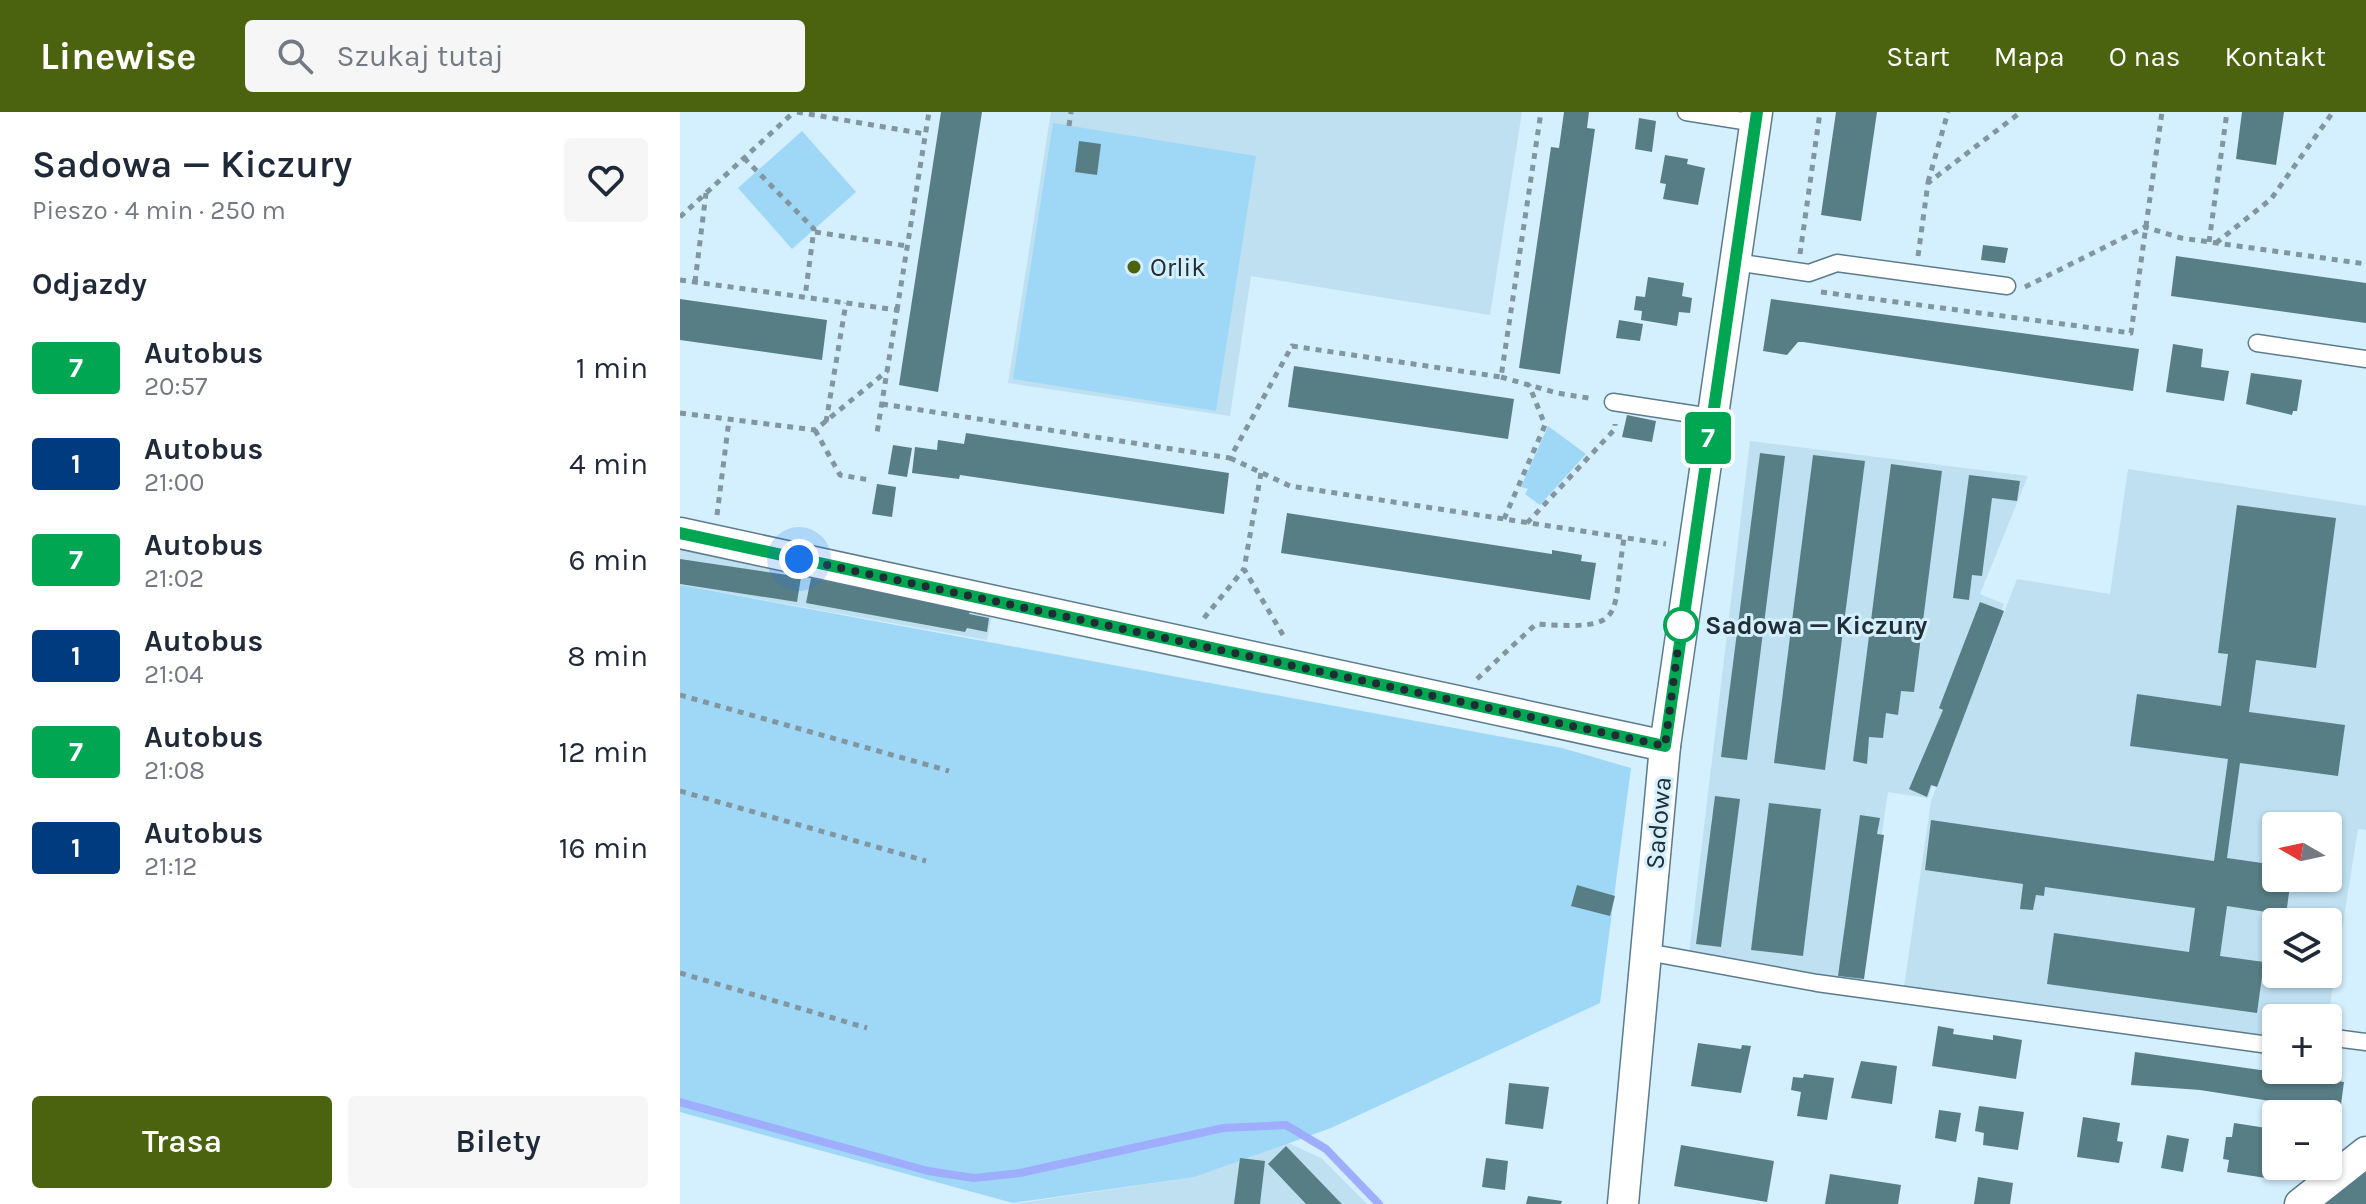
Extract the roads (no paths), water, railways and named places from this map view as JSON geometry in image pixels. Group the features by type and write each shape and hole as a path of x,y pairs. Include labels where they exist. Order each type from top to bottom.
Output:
{"street":[{"name":"Sadowa","path":"1623,1204 1665,746 1756,117"},
{"path":"680,533 1665,746"},
{"path":"2300,1204 2366,1152"}],"lane":[{"path":"1686,112 1756,117"},
{"path":"1735,262 1809,273 1837,263 2012,288"},
{"path":"2257,343 2366,359"},
{"path":"1613,402 1711,417"},
{"path":"1647,952 1817,983 2262,1044"},
{"path":"2342,1039 2366,1042"}],"waterway":[{"path":"680,1102 928,1171 974,1178 1020,1173 1223,1128 1286,1125 1326,1149 1379,1204"}],"place":[{"name":"Orlik","path":"1134,267"},
{"name":"Sadowa — Kiczury","path":"1681,625"}]}
